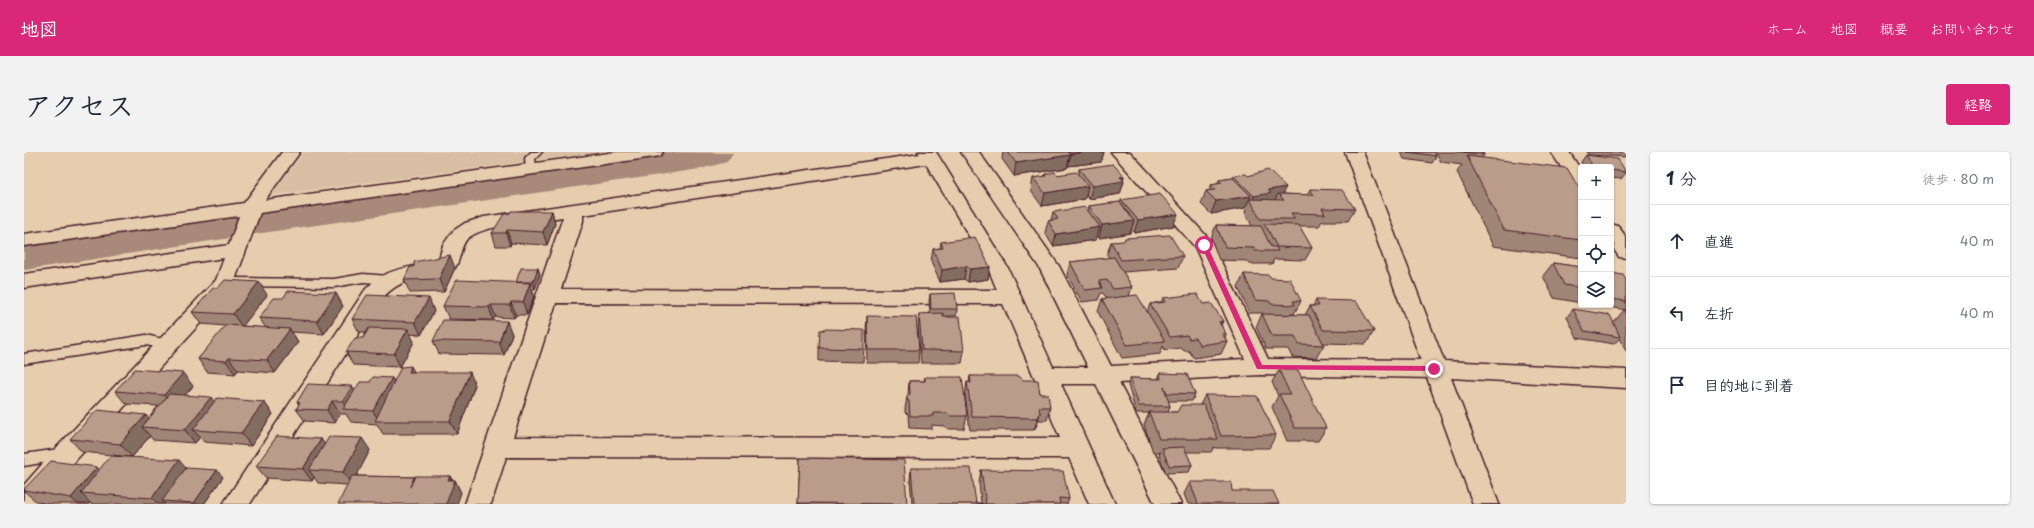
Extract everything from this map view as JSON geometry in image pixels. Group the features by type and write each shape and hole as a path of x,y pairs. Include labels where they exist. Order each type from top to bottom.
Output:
{"street":[{"path":"24,504 67,453 170,345 225,283 254,202 291,152"},
{"path":"24,240 248,216 532,161 654,152"},
{"path":"970,152 1049,266 1168,504"},
{"path":"1120,152 1204,245 1260,368"},
{"path":"1354,152 1434,369 1486,504"},
{"path":"1560,152 1578,179"},
{"path":"236,504 371,297 389,280 432,269 448,263 456,241 472,227 573,209 929,155 998,268 1102,504"},
{"path":"478,504 549,296 572,221 573,209"},
{"path":"1614,234 1625,249"},
{"path":"24,281 237,250"},
{"path":"549,296 1012,297"},
{"path":"1046,376 1260,368 1434,369 1626,379"},
{"path":"497,447 1078,448"}],"lane":[{"path":"225,283 243,281 334,283 363,278 389,280"},
{"path":"24,359 146,340 170,345"},
{"path":"24,460 67,453"}],"shaded area":[{"path":"304,152 602,152 271,195"}],"building":[{"path":"1008,152 1067,152 1070,155 1016,163"},
{"path":"1069,152 1085,152 1071,154"},
{"path":"1408,152 1434,152 1436,156"},
{"path":"1463,152 1483,152 1484,155"},
{"path":"1586,155 1618,159 1626,172 1614,170 1614,164 1591,164"},
{"path":"1467,156 1567,168 1578,186 1578,240 1504,230"},
{"path":"1113,164 1124,176 1120,177 1124,181 1093,186 1079,169"},
{"path":"1268,170 1286,187 1268,190 1271,193 1254,196 1234,176 1246,174 1248,176"},
{"path":"1055,172 1057,175 1076,172 1088,186 1045,193 1033,178 1046,176 1045,174"},
{"path":"1233,178 1251,196 1216,201 1206,191 1215,190 1211,185 1222,183 1219,180"},
{"path":"1310,189 1342,190 1355,209 1322,208 1325,214 1291,213 1295,219 1260,219 1250,199 1284,200 1278,194 1314,195"},
{"path":"1160,194 1178,214 1138,220 1121,200"},
{"path":"1120,202 1134,221 1102,225 1089,206"},
{"path":"1085,207 1100,227 1056,234 1048,221 1058,219 1053,212"},
{"path":"511,211 552,211 543,232 507,230 506,233 492,233 504,214 510,213"},
{"path":"1263,224 1299,225 1312,248 1277,247 1267,228"},
{"path":"1216,225 1261,226 1271,247 1276,247 1278,251 1255,251 1254,248 1225,247"},
{"path":"1170,235 1183,256 1121,260 1111,242 1124,241 1125,238"},
{"path":"975,237 990,267 970,269 966,266 942,270 933,249 943,248 941,242"},
{"path":"450,255 439,279 404,280 410,267 414,267 414,262"},
{"path":"1114,257 1132,287 1113,289 1107,280 1099,281 1102,288 1085,290 1070,262"},
{"path":"1553,263 1578,267 1578,287 1564,285"},
{"path":"521,268 538,268 533,282 516,282"},
{"path":"1244,274 1269,275 1271,278 1290,279 1301,301 1293,301 1295,305 1271,304 1269,301 1255,300"},
{"path":"1614,274 1623,275 1626,280 1626,301 1614,299"},
{"path":"225,280 259,282 233,314 192,312 213,288 218,288"},
{"path":"456,280 530,283 523,302 511,302 510,305 491,305 489,307 443,306"},
{"path":"288,291 336,293 317,321 259,318 274,298 283,298"},
{"path":"955,293 957,309 931,309 930,294"},
{"path":"1197,294 1203,304 1211,303 1223,321 1219,322 1226,334 1222,334 1227,341 1200,345 1195,338 1189,339 1187,335 1170,337 1150,304 1165,302 1163,298"},
{"path":"367,295 429,298 415,322 352,319"},
{"path":"1137,295 1165,341 1127,345 1102,299"},
{"path":"1316,300 1356,301 1374,331 1323,330 1310,306 1319,306"},
{"path":"1573,309 1610,315 1620,337 1584,331"},
{"path":"943,313 943,317 960,317 964,351 922,350 919,314"},
{"path":"1262,314 1309,315 1324,345 1299,344 1295,336 1272,336"},
{"path":"867,316 916,317 919,350 868,350"},
{"path":"443,320 507,321 499,342 433,341"},
{"path":"226,325 290,329 267,360 229,358 226,361 198,359"},
{"path":"369,328 408,329 394,354 346,352 355,338 363,338"},
{"path":"823,329 864,330 864,349 819,348 820,330 824,330"},
{"path":"411,366 409,372 470,372 450,421 375,421 401,367"},
{"path":"135,369 183,373 164,395 115,391"},
{"path":"1279,370 1298,370 1326,428 1295,428 1279,394 1290,394"},
{"path":"1160,373 1187,374 1195,394 1167,393 1164,387 1170,406 1139,406 1130,378 1161,379"},
{"path":"970,376 1019,376 1023,380 1038,380 1040,394 1048,394 1050,407 1039,407 1040,413 1038,418 972,417 967,382 971,383"},
{"path":"373,377 392,378 373,411 343,409 360,382 370,382"},
{"path":"925,377 962,377 967,416 950,416 946,413 933,413 933,416 910,416 909,401 907,400 907,397 910,394 909,381 925,381"},
{"path":"308,384 352,386 343,401 332,401 327,410 296,409 300,403 297,402"},
{"path":"169,394 211,397 185,430 142,427"},
{"path":"1205,395 1257,396 1276,435 1221,436"},
{"path":"217,398 264,402 241,433 193,430"},
{"path":"1181,405 1204,405 1218,439 1159,439 1149,412 1177,412"},
{"path":"97,410 146,415 120,444 70,439"},
{"path":"277,436 321,439 303,469 256,466"},
{"path":"329,437 362,438 343,472 309,470"},
{"path":"1184,447 1192,465 1169,466 1162,448"},
{"path":"110,456 179,460 152,498 81,493"},
{"path":"800,458 904,460 907,504 798,503"},
{"path":"51,461 97,467 71,498 24,490"},
{"path":"186,468 217,470 194,503 162,501"},
{"path":"911,468 971,468 976,503 983,504 914,504"},
{"path":"981,470 1063,471 1069,499 1059,498 1060,504 986,504"},
{"path":"352,476 414,477 410,487 415,476 450,476 448,480 455,480 446,504 338,504"},
{"path":"1190,482 1231,482 1232,491 1273,491 1279,504 1198,504"}],"waterway":[{"path":"24,255 262,219 700,157 713,153"}],"route":[{"path":"1204,245 1260,368 1434,369"}]}
